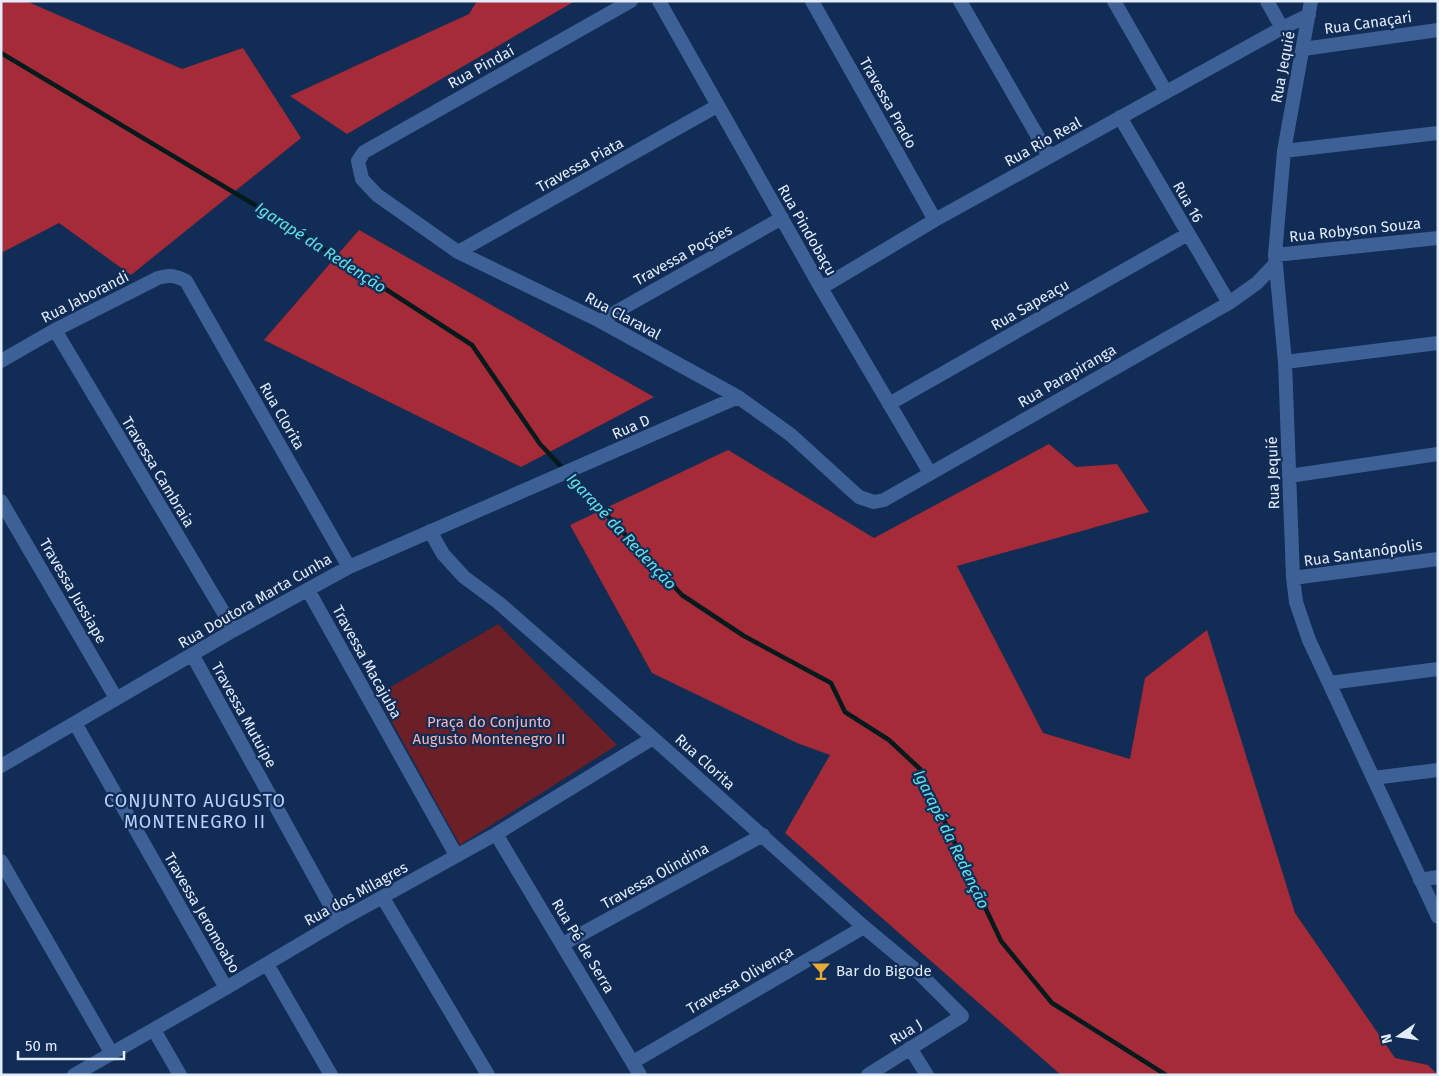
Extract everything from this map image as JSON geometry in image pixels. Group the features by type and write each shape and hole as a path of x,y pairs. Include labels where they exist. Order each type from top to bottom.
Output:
{"street":[{"name":"Rua Pindaí","path":"359,170 358,161 364,152 631,1"},
{"name":"Rua Pindobaçu","path":"659,1 821,288 930,473"},
{"name":"Travessa Prado","path":"812,1 935,220"},
{"path":"960,1 1049,156"},
{"path":"1114,1 1166,92"},
{"path":"1267,1 1282,28"},
{"name":"Rua Rio Real","path":"821,288 935,220 1282,28 1310,8"},
{"name":"Rua Jequié","path":"1310,8 1284,150 1275,259 1285,362 1293,578 1296,602 1308,640 1438,917"},
{"name":"Rua Canaçari","path":"1303,48 1438,30"},
{"name":"Travessa Piata","path":"458,252 717,106"},
{"name":"Rua 16","path":"1120,117 1228,303"},
{"path":"1284,150 1438,132"},
{"name":"Rua Claraval","path":"359,170 362,180 377,194 458,252 600,321 738,397 791,435 859,497 868,501"},
{"name":"Travessa Poções","path":"600,321 782,218"},
{"name":"Rua Sapeaçu","path":"889,404 1188,234"},
{"name":"Rua Robyson Souza","path":"1275,259 1438,238"},
{"name":"Rua Parapiranga","path":"868,501 884,500 1228,303 1257,283 1275,259"},
{"name":"Rua Jaborandi","path":"1,361 55,330 158,278 166,275 175,276 186,281"},
{"name":"Rua Clorita","path":"186,281 349,567"},
{"name":"Travessa Cambraia","path":"55,330 234,630"},
{"path":"1285,362 1438,343"},
{"name":"Rua D","path":"536,486 738,397"},
{"path":"1289,476 1438,454"},
{"name":"Rua Doutora Marta Cunha","path":"1,766 116,698 193,656 234,630 349,567 536,486"},
{"name":"Travessa Jussiape","path":"1,501 116,698"},
{"name":"Rua Clorita","path":"430,531 443,554 464,577 499,603 653,738 864,928 918,972 962,1016"},
{"name":"Rua Santanópolis","path":"1293,578 1438,559"},
{"name":"Travessa Macajuba","path":"308,590 456,855"},
{"name":"Travessa Mutuipe","path":"193,656 339,921"},
{"path":"1329,683 1438,669"},
{"name":"Travessa Jeromoabo","path":"75,723 226,988"},
{"name":"Rua dos Milagres","path":"74,1075 339,921 496,834 653,738"},
{"path":"1373,778 1438,770"},
{"name":"Rua Pé de Serra","path":"496,834 640,1075"},
{"name":"Travessa Olindina","path":"563,944 762,835"},
{"path":"1,861 112,1054"},
{"path":"1420,880 1438,877"},
{"path":"382,898 488,1075"},
{"name":"Travessa Olivença","path":"633,1062 864,928"},
{"path":"267,964 331,1075"},
{"name":"Rua J","path":"868,1075 962,1016"},
{"path":"154,1030 180,1075"},
{"path":"910,1048 927,1075"}],"green space":[{"name":"Praça do Conjunto Augusto Montenegro II","path":"498,624 617,745 460,845 377,695"}],"shaded area":[{"path":"1,1 26,1 182,69 243,48 301,138 131,275 59,223 1,253"},
{"path":"477,1 575,1 347,134 290,96 469,14"},
{"path":"359,230 654,397 521,467 264,340"},
{"path":"1049,444 1076,467 1117,464 1149,512 957,566 1043,733 1130,759 1145,678 1207,630 1295,913 1395,1058 1428,1065 1438,1075 1061,1075 785,833 830,755 797,743 652,673 570,525 728,450 874,538"}],"waterway":[{"name":"Igarapé da Redenção","path":"1,53 265,211 472,345 540,444 682,595 744,636 831,683 845,712 889,740 920,769 1001,941 1052,1003 1166,1075"}],"place":[{"name":"Bar do Bigode","path":"821,971"}],"district":[{"name":"CONJUNTO AUGUSTO MONTENEGRO II","path":"195,811"}]}
